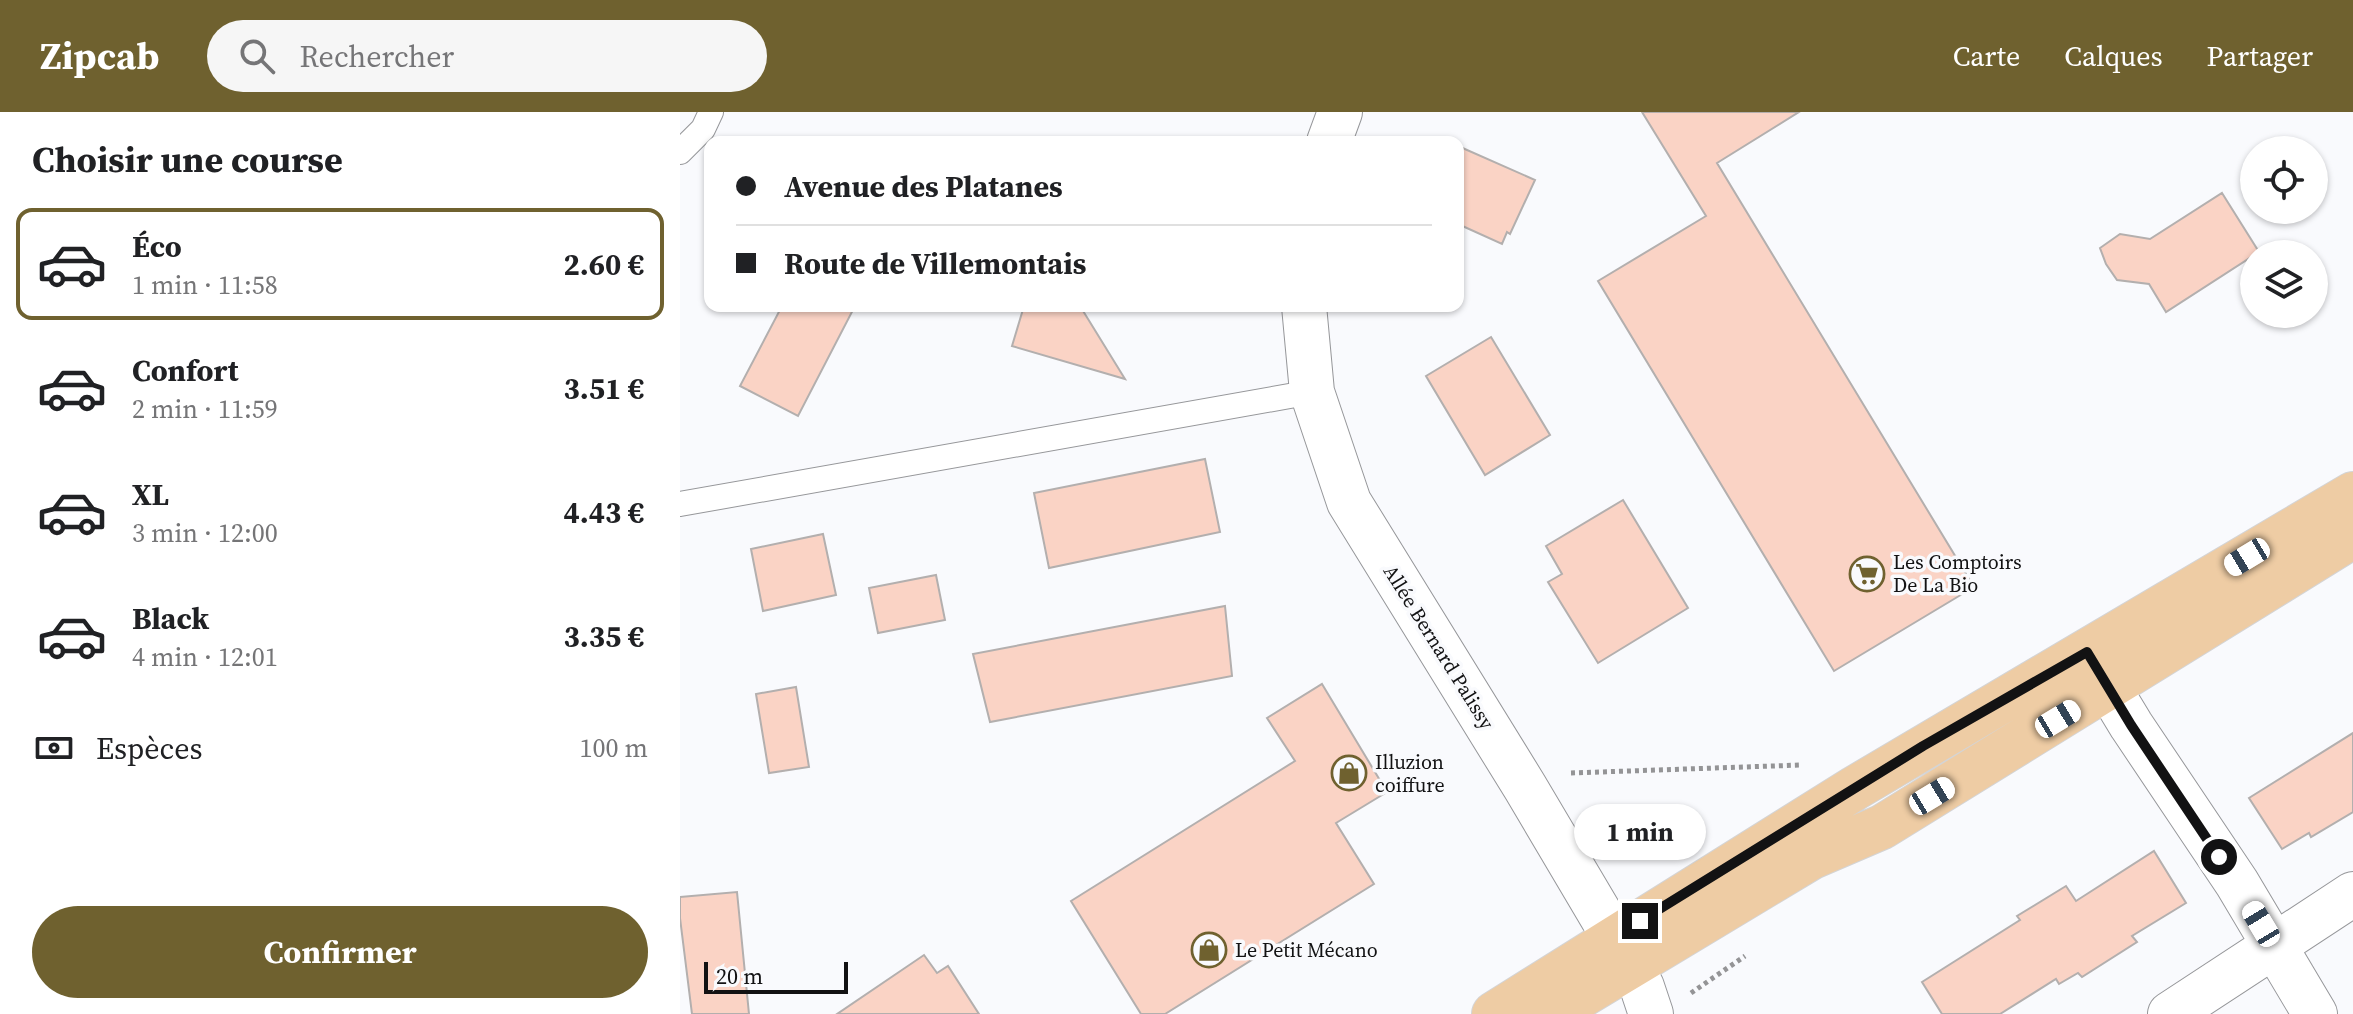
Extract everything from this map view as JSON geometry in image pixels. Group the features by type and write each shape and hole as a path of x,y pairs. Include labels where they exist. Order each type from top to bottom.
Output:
{"main road":[{"path":"1551,1014 1622,952 1910,755 2353,494"},
{"path":"1494,1014 1812,857 1882,827 2353,536"}],"street":[{"path":"1331,136 1340,112"},
{"name":"Allée Bernard Palissy","path":"1305,312 1312,392 1349,502 1525,787 1642,987 1651,1014"},
{"path":"2087,652 2237,883 2315,1014"},
{"path":"2170,1014 2353,894"}],"lane":[{"path":"680,152 703,129 711,112"},
{"path":"680,504 1312,392"}],"path":[{"path":"1525,787 1562,773 1806,765"}],"building":[{"path":"1642,112 1799,112 1717,163 1974,587 1834,671 1598,281 1706,216"},
{"path":"1464,149 1535,180 1510,234 1507,232 1502,244 1464,227"},
{"path":"2222,193 2251,240 2240,240 2240,264 2166,312 2149,284 2117,280 2100,248 2120,234 2150,239"},
{"path":"779,312 852,312 798,416 740,386"},
{"path":"1022,312 1084,312 1125,379 1012,346"},
{"path":"1491,337 1550,435 1485,475 1426,376"},
{"path":"1205,459 1220,532 1049,568 1034,493"},
{"path":"1623,500 1688,608 1598,663 1548,582 1562,574 1546,546"},
{"path":"823,534 836,595 763,611 751,549"},
{"path":"936,575 945,620 878,633 869,588"},
{"path":"1225,606 1232,676 990,722 973,654"},
{"path":"1322,684 1387,792 1336,823 1374,884 1165,1014 1141,1014 1071,901 1295,761 1267,718"},
{"path":"796,687 809,767 769,773 756,694"},
{"path":"2353,733 2353,812 2311,837 2309,833 2282,849 2249,798"},
{"path":"2154,851 2186,903 2132,936 2137,942 2082,977 2078,973 2059,984 2056,979 2000,1014 1942,1014 1922,982 2020,920 2017,916 2066,886 2076,901"},
{"path":"737,892 749,1014 692,1014 680,897"},
{"path":"924,955 937,973 948,966 979,1014 837,1014"}],"place":[{"name":"Les Comptoirs De La Bio","path":"1867,574"},
{"name":"Illuzion coiffure","path":"1349,773"},
{"name":"Le Petit Mécano","path":"1209,950"}],"route":[{"path":"1640,921 1923,746 2087,652 2131,725 2219,857"}]}
